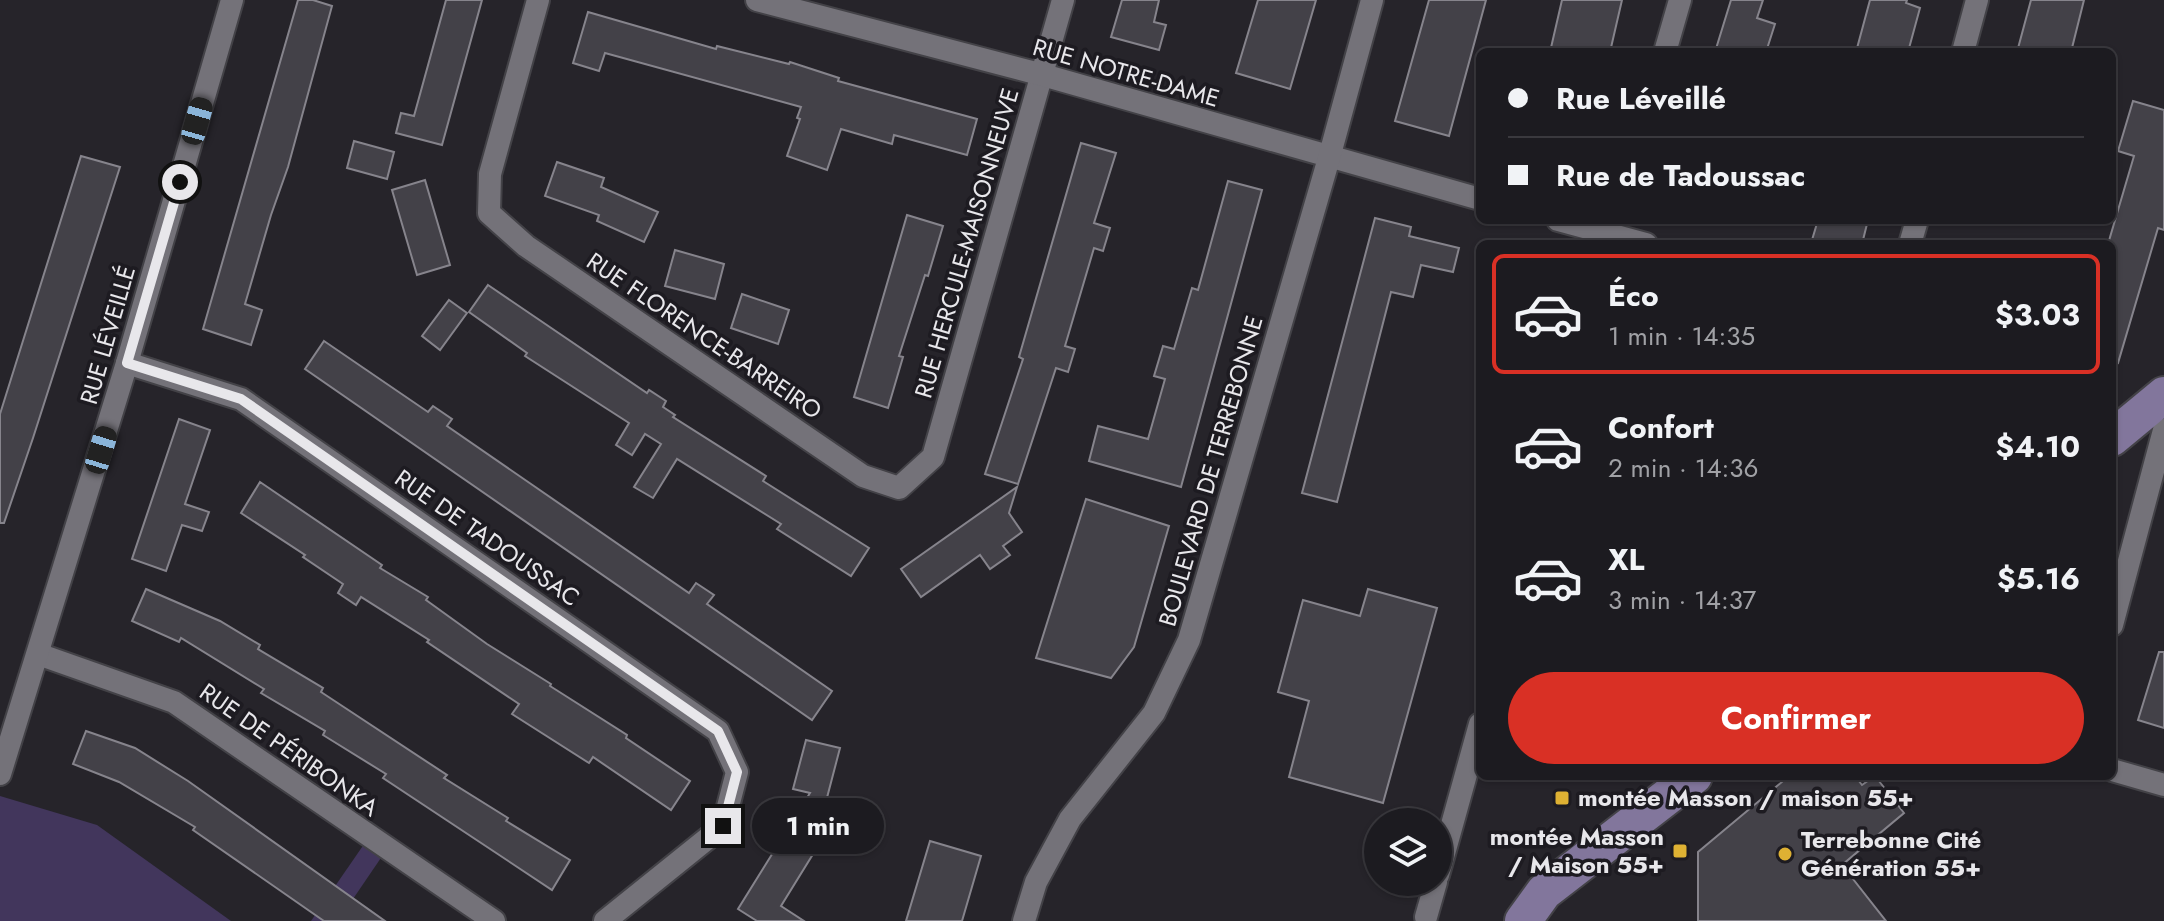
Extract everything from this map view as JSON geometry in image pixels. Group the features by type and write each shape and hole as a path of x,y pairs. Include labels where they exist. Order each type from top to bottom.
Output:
{"main road":[{"path":"2116,435 2164,395"},
{"path":"1523,921 1544,892 1689,780"}],"street":[{"name":"RUE LÉVEILLÉ","path":"1,767 127,363 232,0"},
{"name":"RUE FLORENCE-BARREIRO","path":"538,0 490,174 489,213 526,246 863,476 899,488"},
{"name":"RUE NOTRE-DAME","path":"757,0 1043,75 1476,198"},
{"name":"RUE HERCULE-MAISONNEUVE","path":"899,488 933,457 1063,0"},
{"name":"BOULEVARD DE TERREBONNE","path":"1024,921 1036,882 1070,819 1154,713 1189,640 1372,0"},
{"path":"1666,48 1680,0"},
{"path":"1964,48 1977,0"},
{"path":"1576,224 1635,240"},
{"name":"RUE DE TADOUSSAC","path":"127,363 241,399 718,731 737,772 723,826 605,921"},
{"path":"2116,610 2164,430"},
{"name":"RUE DE PÉRIBONKA","path":"38,654 174,702 494,921"},
{"path":"1452,825 1476,738"},
{"path":"2116,771 2164,785"},
{"path":"1426,917 1432,896"}],"shaded area":[{"path":"0,796 97,825 231,921 0,921"},
{"path":"369,837 387,849 338,921 311,921"}],"building":[{"path":"298,0 313,0 332,6 288,167 245,304 262,310 251,345 203,329"},
{"path":"446,0 482,0 442,145 396,133 401,113 414,116"},
{"path":"1122,0 1159,0 1154,22 1166,25 1159,50 1111,37"},
{"path":"1258,0 1316,0 1290,89 1236,73"},
{"path":"1429,0 1486,0 1449,136 1395,121"},
{"path":"1562,0 1622,0 1611,48 1551,48"},
{"path":"1731,0 1763,0 1757,18 1775,24 1767,48 1716,48"},
{"path":"1870,0 1907,0 1906,3 1920,8 1909,48 1857,48"},
{"path":"2031,0 2084,0 2072,48 2018,48"},
{"path":"588,12 716,49 717,46 790,62 839,78 838,81 977,119 967,155 894,135 892,144 841,129 827,170 787,156 801,107 605,53 599,71 573,63"},
{"path":"2133,101 2164,110 2164,230 2158,228 2118,363 2116,240 2109,240 2134,156 2118,151"},
{"path":"354,141 394,152 387,179 347,168"},
{"path":"1081,143 1116,153 1094,223 1110,228 1103,251 1094,248 1065,346 1075,349 1068,372 1056,368 1018,484 985,474 1023,359 1019,357"},
{"path":"81,156 120,167 33,438 4,523 0,523 0,414"},
{"path":"557,162 604,178 601,187 658,212 644,242 597,221 599,215 545,196"},
{"path":"425,180 450,265 417,275 392,190"},
{"path":"1228,181 1262,190 1181,487 1089,461 1098,426 1148,439 1165,379 1154,376 1163,346 1174,349 1192,288 1198,290"},
{"path":"907,215 943,226 899,356 903,357 888,408 854,397"},
{"path":"1375,218 1411,227 1409,236 1459,248 1453,272 1421,265 1413,297 1391,292 1337,502 1302,493"},
{"path":"1817,224 1867,224 1863,240 1812,240"},
{"path":"675,250 724,264 715,299 665,286"},
{"path":"488,285 647,393 649,390 666,401 663,407 675,415 673,417 766,476 763,481 869,548 851,576 777,529 781,524 677,459 653,498 634,487 661,444 645,434 632,455 616,445 629,423 525,356 527,353 469,312"},
{"path":"742,294 789,310 778,344 731,328"},
{"path":"449,300 467,313 440,350 422,336"},
{"path":"324,341 428,412 433,406 452,419 447,426 689,593 696,583 714,595 707,604 832,691 812,720 305,369"},
{"path":"179,419 210,430 185,504 209,512 202,531 182,525 166,571 132,559"},
{"path":"260,482 382,565 380,568 428,597 426,600 487,644 627,735 626,738 690,781 671,810 593,757 589,763 512,714 519,704 427,642 429,640 361,597 356,605 338,593 343,584 241,513"},
{"path":"1017,487 1009,513 1022,532 1003,546 1010,555 990,569 980,555 921,597 901,569"},
{"path":"1086,499 1169,526 1134,647 1111,678 1036,658"},
{"path":"146,589 220,621 260,645 258,649 323,688 321,692 447,775 444,778 508,818 506,821 570,860 552,890 383,778 386,774 323,735 325,731 261,693 264,689 181,638 179,642 132,621"},
{"path":"1368,589 1437,608 1383,803 1289,777 1309,701 1278,692 1303,600 1360,616"},
{"path":"2159,652 2164,652 2164,728 2138,720"},
{"path":"86,731 135,748 188,781 385,921 324,921 193,830 195,827 119,782 73,764"},
{"path":"806,740 840,748 823,813 855,826 846,848 823,838 781,906 804,921 757,921 738,909 810,793 793,789"},
{"path":"1784,780 1858,780 1862,785 1869,780 1878,780 1904,813 1842,865 1886,921 1698,921 1698,852"},
{"path":"930,841 981,856 962,921 906,921"}],"place":[{"name":"montée Masson / maison 55+","path":"1562,798"},
{"name":"montée Masson / Maison 55+","path":"1680,851"},
{"name":"Terrebonne Cité Génération 55+","path":"1785,854"}],"route":[{"path":"180,182 127,363 241,399 718,731 737,772 723,826"}]}
